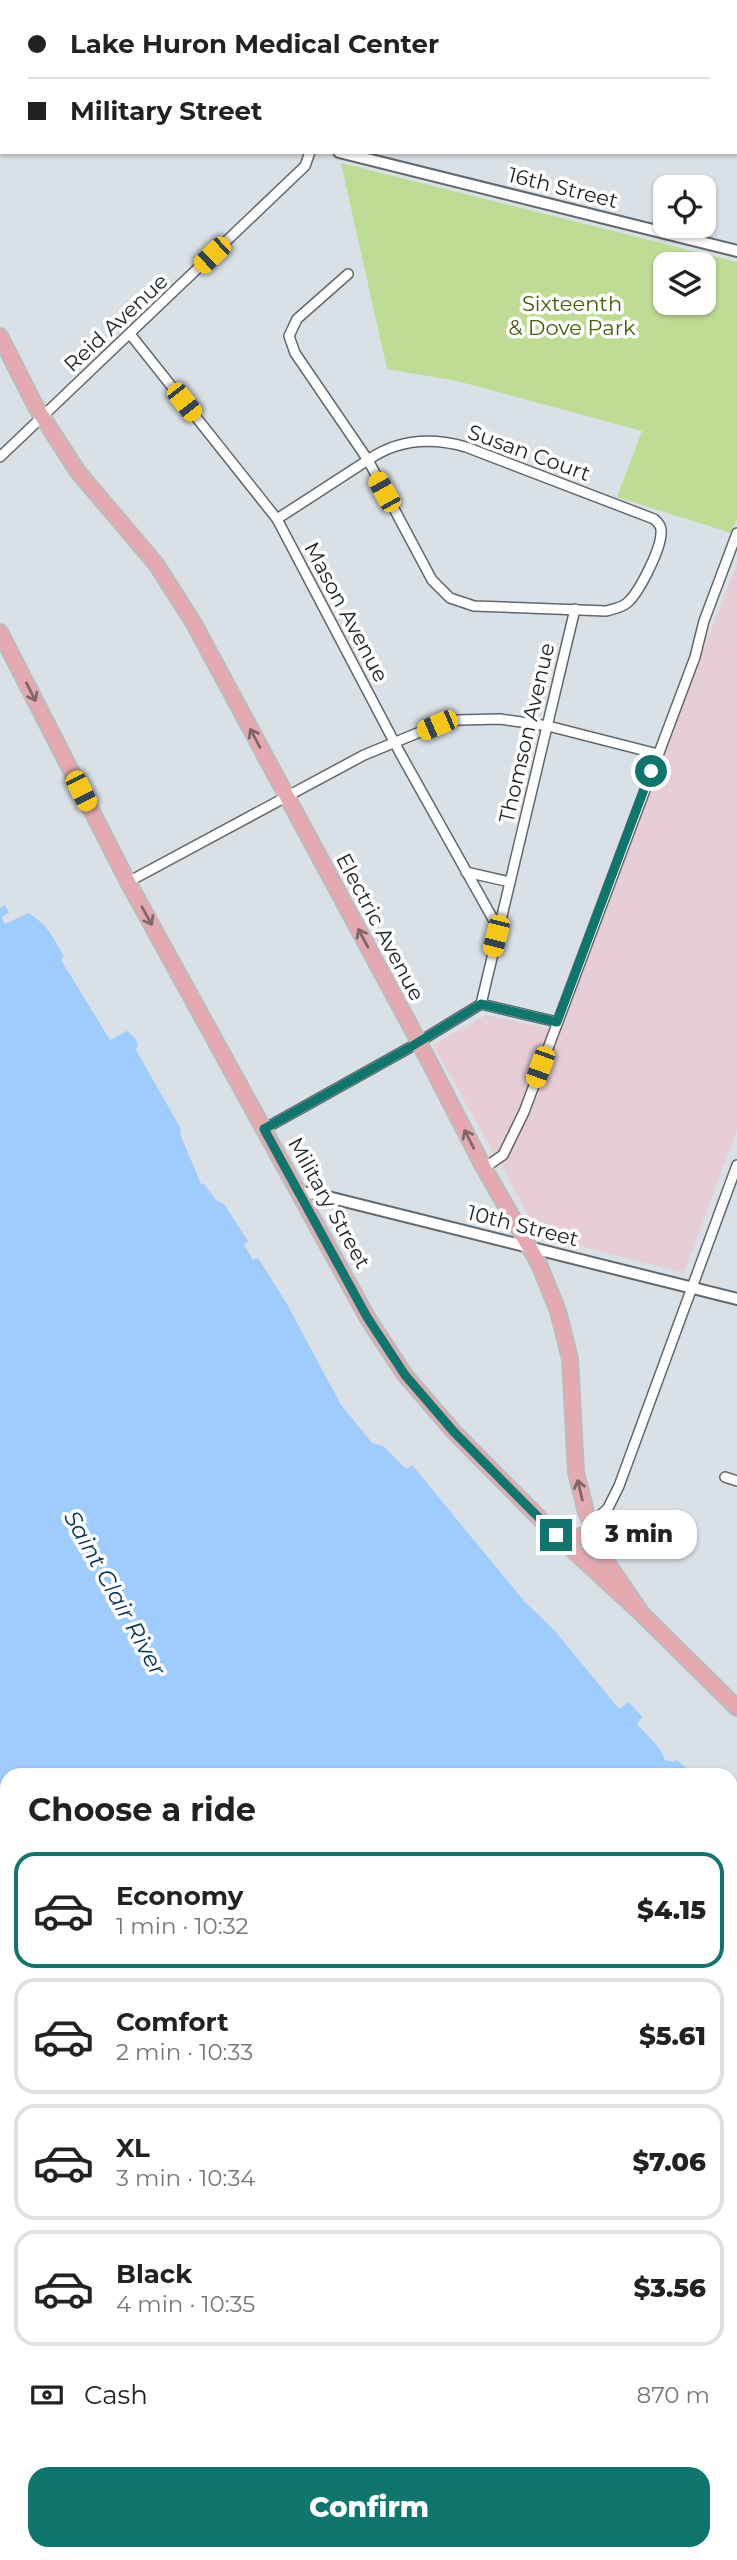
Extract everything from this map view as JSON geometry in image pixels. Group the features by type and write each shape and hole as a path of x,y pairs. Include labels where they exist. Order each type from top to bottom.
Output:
{"main road":[{"name":"Electric Avenue","path":"0,336 42,417 78,472 171,584 419,1042 484,1168 530,1248 554,1299 565,1334 570,1359 576,1472 592,1527 608,1564 643,1615"},
{"name":"Military Street","path":"0,632 128,882 367,1317 405,1375 454,1432 556,1535 643,1615 737,1708"},
{"path":"556,1535 570,1539 592,1527"}],"street":[{"name":"Reid Avenue","path":"0,457 305,166 309,154"},
{"name":"16th Street","path":"347,154 737,251"},
{"path":"348,274 297,319 289,336 295,353 368,460 432,580 450,598 474,606 575,609"},
{"name":"Mason Avenue","path":"130,334 276,519 395,743 498,928"},
{"name":"Susan Court","path":"276,519 393,446 407,442 451,443 641,513 660,524 662,533 658,544 643,580 629,601 623,606 606,611 575,609"},
{"path":"484,1168 503,1155 524,1112 658,754 737,533"},
{"name":"Thomson Avenue","path":"481,1004 575,609"},
{"path":"128,882 363,755 437,725 458,720 499,719 548,726 658,754"},
{"path":"466,872 510,882"},
{"path":"264,1129 481,1004 557,1022"},
{"path":"592,1527 613,1500 737,1166"},
{"name":"10th Street","path":"299,1192 737,1299"},
{"path":"725,1477 737,1481"}],"shaded area":[{"path":"737,563 737,1129 684,1273 540,1235 433,1045 486,1015 556,1030"}],"green space":[{"name":"Sixteenth & Dove Park","path":"341,163 697,252 653,252 653,315 716,315 716,257 737,262 737,519 731,533 617,497 642,431 457,381 387,369"}],"water":[{"name":"Saint Clair River","path":"5,905 9,912 1,918 5,924 28,913 49,932 64,957 61,960 110,1040 127,1031 135,1038 138,1046 136,1050 181,1129 180,1134 201,1184 204,1184 216,1200 224,1204 248,1241 244,1245 253,1260 258,1258 287,1304 341,1405 372,1443 383,1446 406,1469 412,1465 524,1601 555,1631 619,1709 629,1702 642,1717 637,1724 660,1749 665,1760 677,1760 686,1768 0,1768 0,908"}],"route":[{"path":"556,1535 454,1432 405,1375 367,1317 264,1129 409,1048 481,1004 557,1022 651,771"}]}
